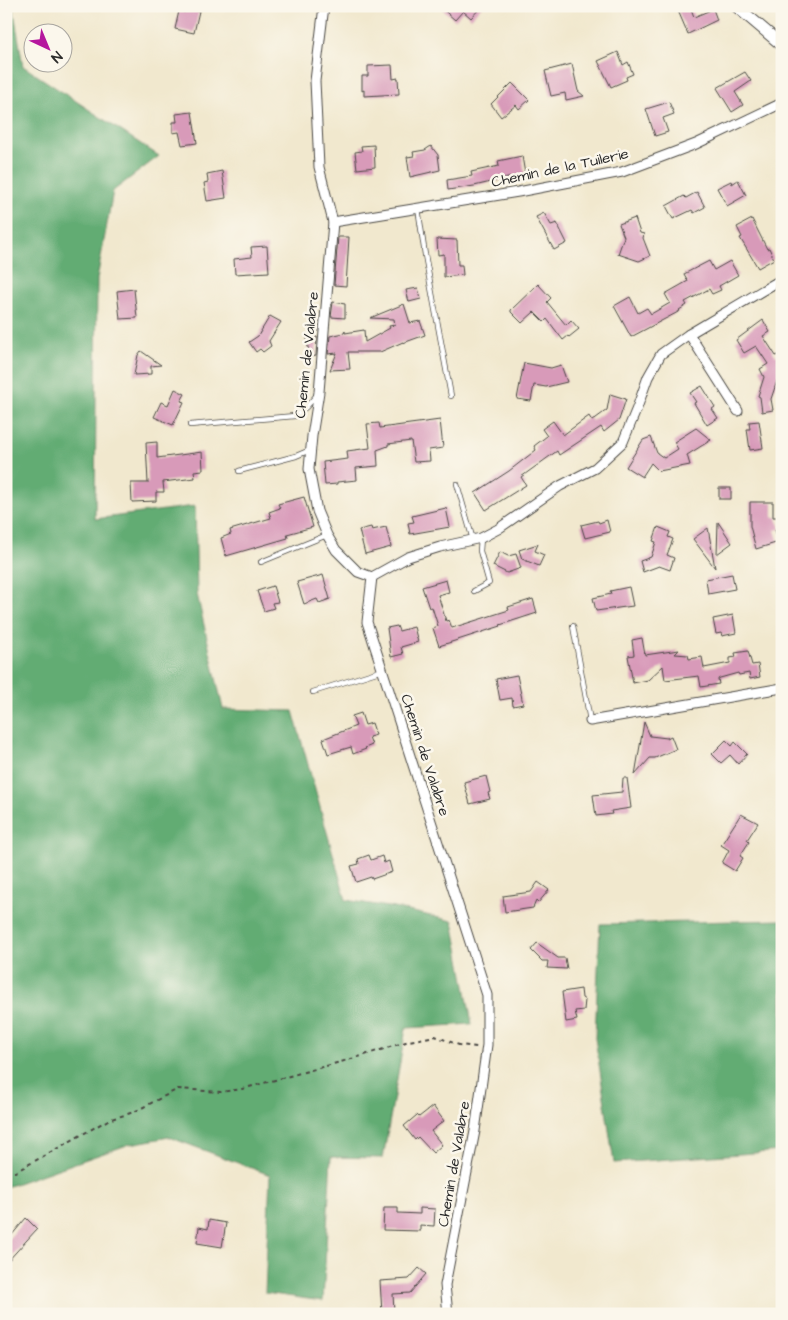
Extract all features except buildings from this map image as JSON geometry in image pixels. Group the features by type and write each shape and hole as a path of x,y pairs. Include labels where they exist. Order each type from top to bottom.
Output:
{"street":[{"name":"Chemin de Valabre","path":"324,6 315,81 319,167 333,222 319,392 310,469 317,511 327,536 336,550 358,572 372,578 368,622 488,995 486,1048 475,1131 446,1285 448,1314"},
{"path":"736,6 782,45"},
{"name":"Chemin de la Tuilerie","path":"333,222 518,192 622,172 696,144 782,103"},
{"path":"372,578 408,557 440,546 477,539 498,530 560,486 596,468 623,442 638,408 648,377 661,354 689,334 782,279"},
{"path":"689,334 738,411"},
{"path":"590,721 782,688"}],"lane":[{"path":"418,208 451,396"},
{"path":"190,425 295,416 319,392"},
{"path":"239,471 296,456 311,450"},
{"path":"457,484 477,539 490,583 474,591"},
{"path":"261,562 327,536"},
{"path":"573,626 590,721"},
{"path":"313,692 383,670"}],"path":[{"path":"6,1173 15,1172 108,1120 134,1112 178,1089 222,1092 242,1089 355,1058 409,1040 435,1036 459,1045 486,1048"}],"green space":[{"path":"6,6 13,6 22,60 22,72 32,72 159,156 113,191 97,279 95,519 195,506 197,594 223,709 293,711 346,900 395,908 453,921 472,1024 406,1028 383,1158 331,1157 323,1301 265,1293 270,1175 169,1137 130,1144 6,1187"},
{"path":"782,920 782,1151 614,1163 595,1038 600,924"}]}
